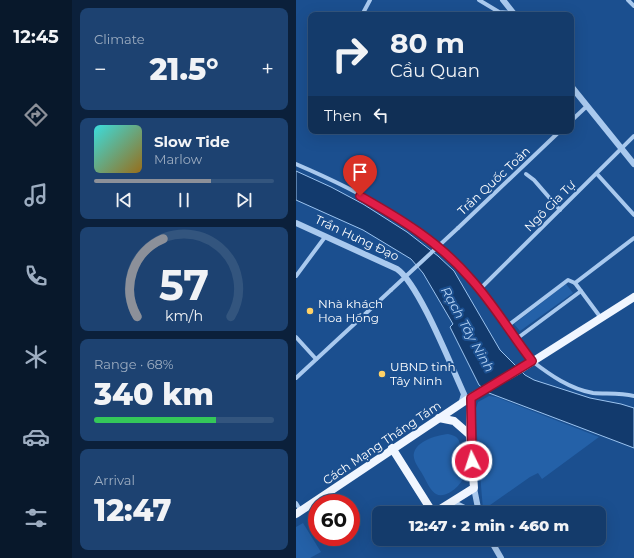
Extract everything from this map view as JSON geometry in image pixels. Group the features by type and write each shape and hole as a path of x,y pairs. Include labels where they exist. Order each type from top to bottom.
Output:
{"main road":[{"path":"532,361 634,297"},
{"name":"Cách Mạng Tháng Tám","path":"299,512 392,448 460,405 469,401 471,396 524,367 532,361"},
{"name":"Trần Hưng Đạo","path":"471,396 470,435 474,488"},
{"path":"439,418 454,422 470,435"},
{"path":"392,448 429,506"},
{"path":"445,506 474,488"}],"street":[{"path":"364,12 370,0"},
{"path":"479,0 499,12"},
{"path":"503,0 512,12"},
{"path":"628,0 634,6"},
{"path":"574,90 634,164"},
{"path":"574,118 587,106"},
{"name":"Trần Quốc Toản","path":"316,359 392,290 557,134"},
{"name":"Ngô Gia Tự","path":"480,289 634,136"},
{"path":"296,164 347,188 416,229 455,261 480,289 506,328 532,361 557,379 581,390 634,396"},
{"path":"526,174 534,180 560,210"},
{"path":"597,174 634,215"},
{"name":"Trần Hưng Đạo","path":"296,223 397,269 405,276 417,293 471,396"},
{"path":"296,276 325,237"},
{"path":"575,283 634,238"},
{"path":"506,328 567,280 575,283 600,318"},
{"path":"515,340 581,291"},
{"path":"296,337 316,359 296,378"},
{"name":"Trần Hưng Đạo","path":"474,488 478,506"},
{"path":"452,502 460,506"},
{"path":"296,503 299,512"},
{"path":"494,546 501,558"}],"shaded area":[{"path":"566,284 573,293 520,331 514,324"},
{"path":"489,396 496,397 599,437 542,479 538,473 489,506 483,506 475,411 478,402"},
{"path":"448,434 458,439 463,458 464,475 456,488 448,494 440,495 434,493 431,489 416,463 414,452 416,448 426,440"},
{"path":"303,523 308,531 308,546 317,546 321,552 310,558 296,558 296,527"}],"water":[{"name":"Rạch Tây Ninh","path":"296,171 363,204 407,232 438,256 454,271 500,350 525,375 534,380 590,398 634,408 634,448 489,393 479,385 450,327 453,324 423,273 411,259 363,230 296,200"}],"place":[{"name":"Nhà khách Hoa Hồng","path":"310,311"},
{"name":"UBND tỉnh Tây Ninh","path":"382,374"}],"route":[{"path":"360,196 416,229 436,243 455,261 480,289 506,328 532,361 471,398 470,435 472,461"}]}
